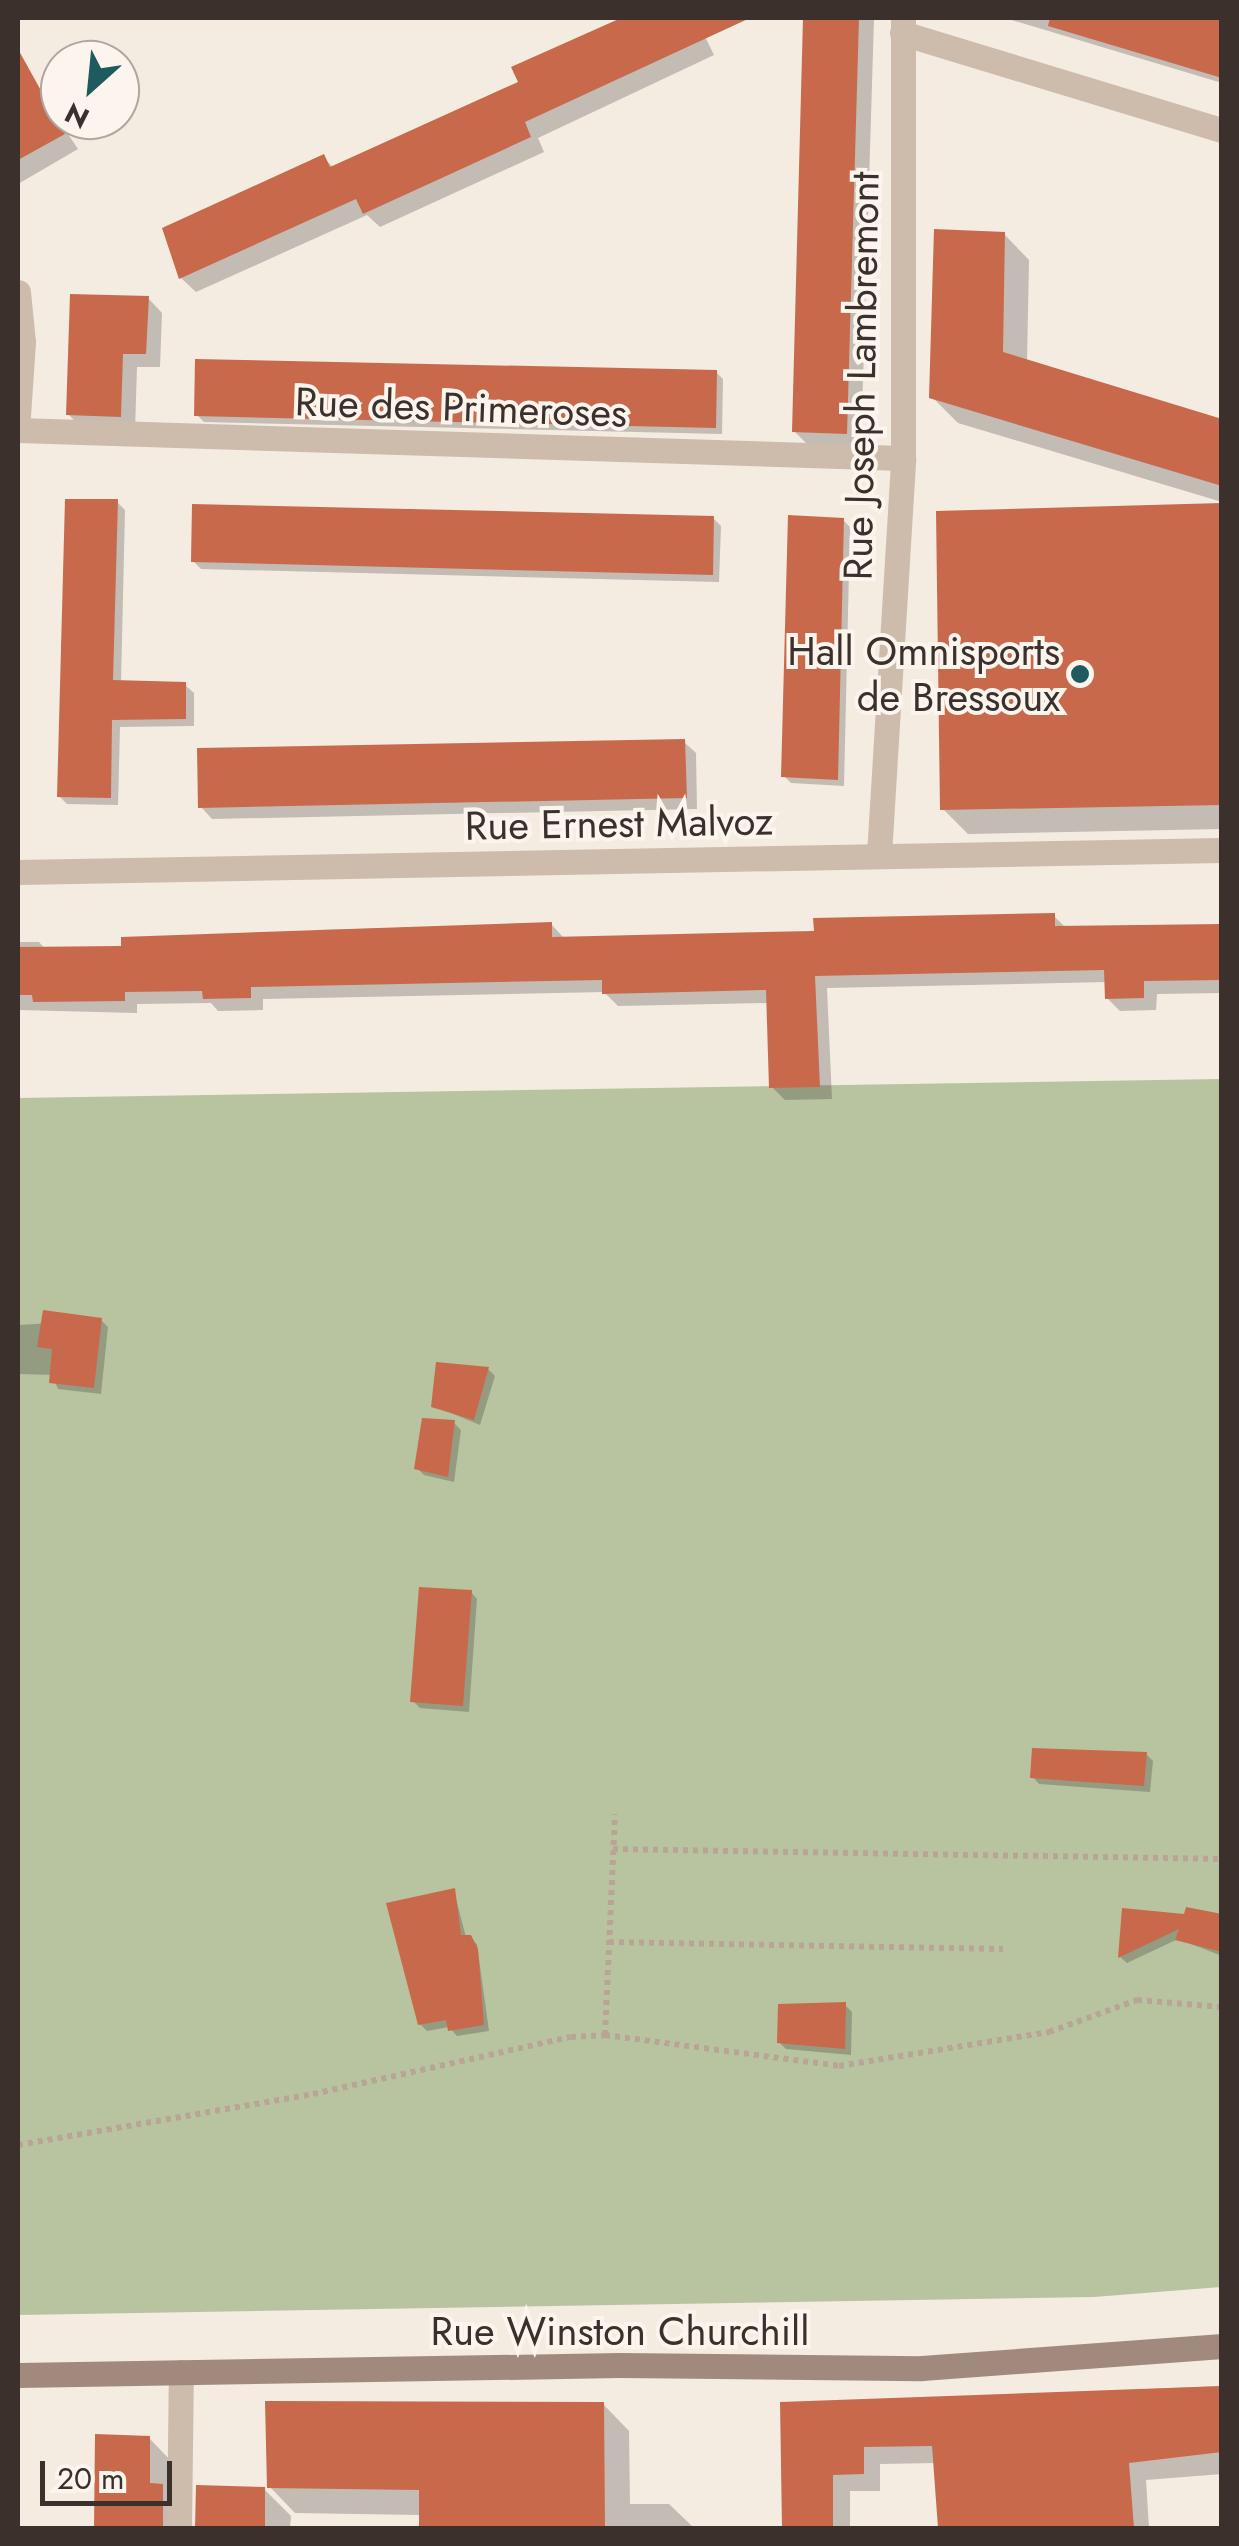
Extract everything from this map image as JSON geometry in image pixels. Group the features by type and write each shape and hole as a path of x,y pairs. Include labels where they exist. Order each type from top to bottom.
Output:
{"main road":[{"name":"Rue Winston Churchill","path":"18,2374 922,2368 1222,2346"}],"street":[{"path":"902,25 1222,130"},
{"name":"Rue Joseph Lambremont","path":"880,855 903,458 902,25"},
{"path":"18,292 23,342 18,416"},
{"name":"Rue des Primeroses","path":"18,430 903,458"},
{"name":"Rue Ernest Malvoz","path":"18,872 1222,850"},
{"path":"179,2528 182,2372"}],"path":[{"path":"606,2034 615,1814"},
{"path":"613,1848 1222,1859"},
{"path":"609,1942 1003,1949"},
{"path":"18,2145 606,2034 839,2066 1048,2032 1137,2000 1222,2007"}],"green space":[{"path":"1221,1079 1221,2287 1094,2297 18,2315 18,1098"}],"building":[{"path":"621,18 750,18 525,122 531,137 363,214 356,199 179,279 162,228 324,154 330,167 518,82 511,67"},
{"path":"803,18 859,18 847,434 792,432"},
{"path":"1050,18 1222,18 1222,78 1048,26"},
{"path":"18,49 40,89 40,140 54,140 18,160"},
{"path":"934,229 1005,232 1003,352 1222,419 1222,486 929,398"},
{"path":"70,294 149,296 146,354 123,354 121,417 66,415"},
{"path":"195,359 717,370 716,428 194,416"},
{"path":"65,499 118,499 113,680 186,682 186,719 112,720 111,798 57,797"},
{"name":"Hall Omnisports de Bressoux","path":"1222,503 1222,805 940,810 936,511"},
{"path":"192,504 714,516 713,575 191,562"},
{"path":"788,515 844,518 838,780 781,777"},
{"path":"685,739 687,798 198,808 197,748"},
{"path":"1055,913 1055,926 1222,924 1222,980 1144,981 1144,998 1105,999 1104,970 815,976 820,1087 769,1088 766,990 602,994 602,980 251,987 251,998 203,999 202,991 125,992 125,1001 33,1002 32,995 18,995 18,947 121,946 121,937 552,922 552,937 814,931 813,918"},
{"path":"43,1310 102,1318 94,1388 49,1383 52,1349 37,1347"},
{"path":"436,1362 489,1367 474,1420 431,1407"},
{"path":"422,1418 455,1420 448,1477 414,1469"},
{"path":"419,1587 472,1590 463,1706 410,1702"},
{"path":"1032,1748 1147,1752 1144,1786 1030,1778"},
{"path":"455,1888 461,1935 471,1935 478,1949 484,2025 448,2031 446,2020 418,2025 386,1903"},
{"path":"1186,1907 1222,1914 1222,1952 1175,1940 1179,1929 1118,1958 1122,1908 1184,1914"},
{"path":"846,2002 845,2049 777,2043 778,2004"},
{"path":"1222,2386 1222,2452 1129,2463 1134,2528 938,2528 932,2446 864,2447 864,2474 833,2475 833,2528 782,2528 780,2402"},
{"path":"265,2401 604,2402 605,2528 419,2528 419,2490 267,2488"},
{"path":"95,2434 150,2436 150,2483 163,2484 163,2528 94,2528"},
{"path":"196,2485 265,2487 265,2528 195,2528"}],"place":[{"name":"Hall Omnisports de Bressoux","path":"1080,674"}]}
